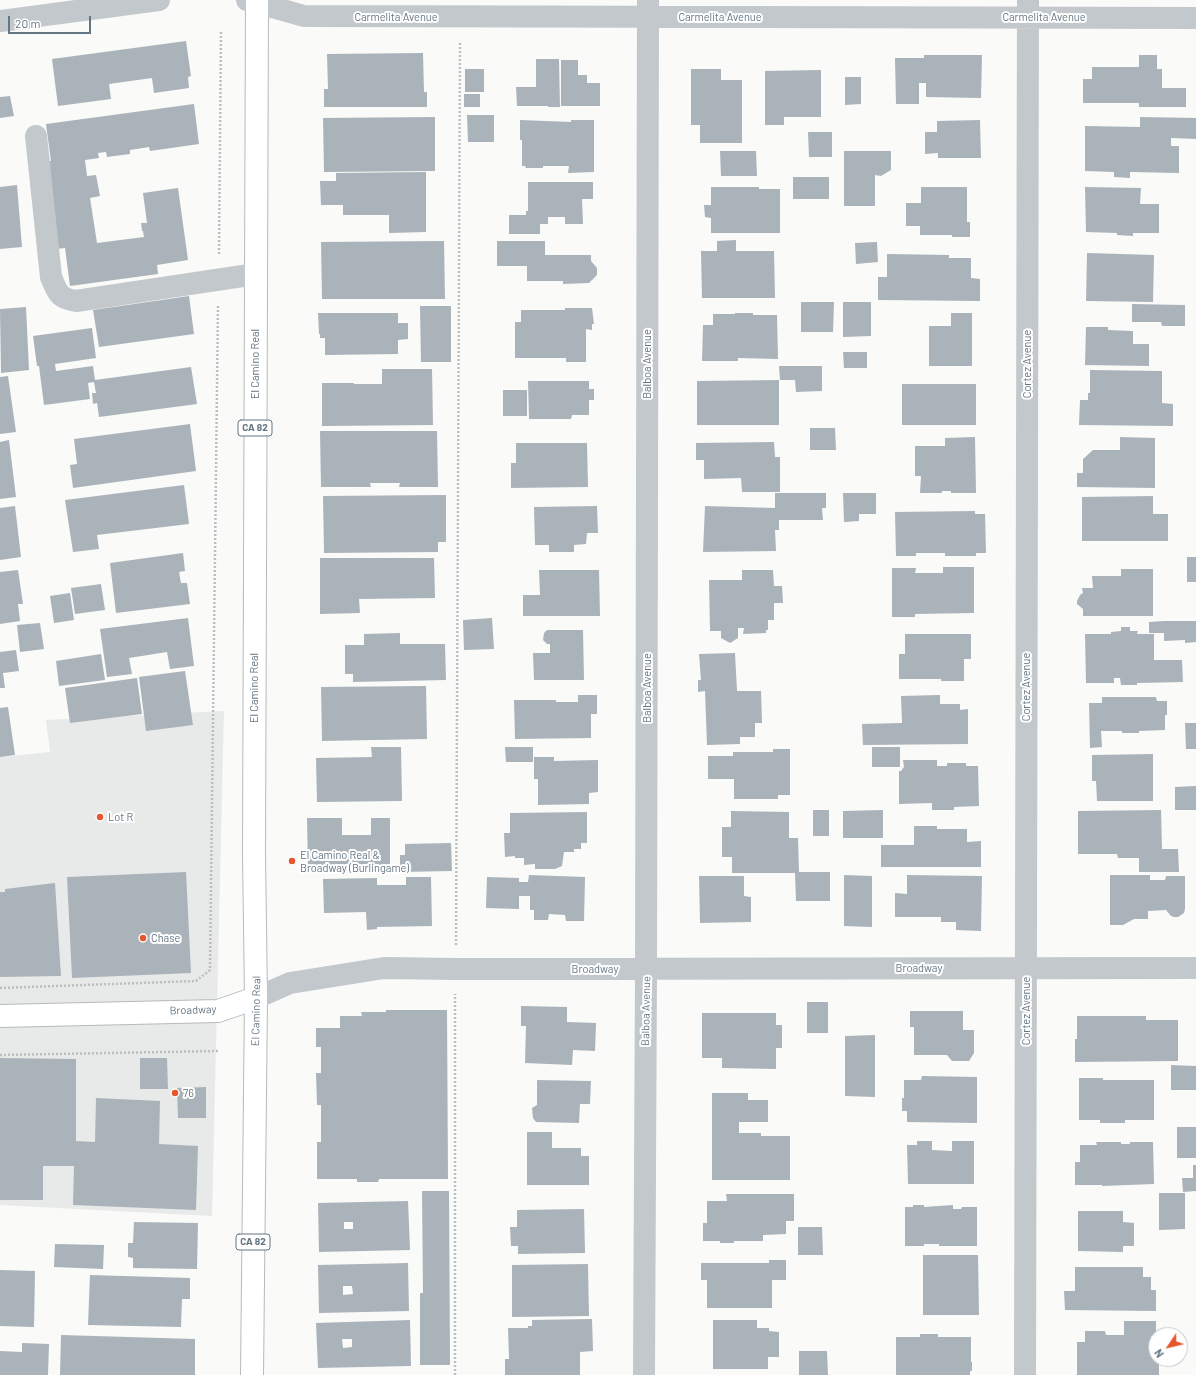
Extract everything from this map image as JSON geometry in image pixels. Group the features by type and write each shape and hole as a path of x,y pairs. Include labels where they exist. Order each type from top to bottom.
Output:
{"main road":[{"name":"El Camino Real","path":"252,1375 256,998 254,854 256,274 253,1"},
{"name":"Broadway","path":"0,1016 218,1011 256,998"}],"street":[{"path":"0,21 159,0"},
{"name":"Carmelita Avenue","path":"253,1 304,16 460,17 648,8 1028,9 1196,18"},
{"name":"Balboa Avenue","path":"644,1375 648,8"},
{"name":"Cortez Avenue","path":"1025,1375 1028,9"},
{"path":"36,136 51,277 58,294 65,299 76,301 256,274"},
{"name":"Broadway","path":"256,998 290,983 384,968 1196,968"}],"path":[{"path":"455,1375 455,969 460,17"},
{"path":"0,988 196,981 210,970 221,30"},
{"path":"0,1055 218,1051"}],"shaded area":[{"path":"224,711 212,1216 0,1205 0,757 50,752 46,720"}],"building":[{"path":"186,41 191,76 188,77 189,88 154,93 152,78 109,84 111,99 58,106 52,59"},
{"path":"423,53 424,92 427,92 427,107 324,107 324,89 328,89 327,54"},
{"path":"924,55 982,55 981,98 926,97 926,83 919,83 919,104 896,104 895,58 924,58"},
{"path":"1139,55 1157,55 1157,69 1162,69 1162,88 1186,88 1186,107 1139,107 1139,103 1083,103 1083,79 1092,79 1092,67 1139,67"},
{"path":"536,59 559,59 560,107 517,106 516,87 536,87"},
{"path":"561,60 578,60 578,75 587,75 587,83 600,83 600,106 561,106"},
{"path":"465,69 484,69 484,92 465,92"},
{"path":"691,69 721,69 721,80 742,80 742,143 700,143 700,125 691,125"},
{"path":"821,70 821,117 784,117 784,125 765,125 765,71"},
{"path":"845,77 861,77 861,104 845,105"},
{"path":"464,94 480,94 480,107 464,107"},
{"path":"10,96 14,116 0,118 0,97"},
{"path":"194,104 199,144 150,151 149,147 130,150 130,154 107,157 106,152 98,153 99,158 85,160 87,176 96,175 100,196 90,198 97,243 144,237 141,223 147,223 143,193 178,188 188,260 157,265 158,274 70,286 65,248 56,249 48,161 51,161 46,124"},
{"path":"467,115 494,115 494,142 468,142"},
{"path":"435,117 435,171 324,172 323,118"},
{"path":"1140,117 1196,118 1196,139 1171,138 1171,146 1179,146 1179,173 1130,172 1130,178 1114,177 1114,172 1085,171 1085,126 1140,127"},
{"path":"520,120 571,122 571,120 594,120 594,172 568,173 569,166 543,166 543,168 526,168 525,166 522,166"},
{"path":"980,120 981,158 938,158 938,153 925,154 925,132 937,132 937,121"},
{"path":"808,132 832,132 832,157 809,157"},
{"path":"720,151 756,151 757,176 721,176"},
{"path":"844,151 891,151 891,170 881,176 875,175 875,206 844,206"},
{"path":"426,172 426,232 389,233 389,215 343,215 343,205 321,205 320,181 336,181 336,173"},
{"path":"793,177 829,177 829,199 793,199"},
{"path":"528,182 593,182 593,199 582,199 583,224 565,224 565,217 548,217 548,224 540,224 540,234 509,234 509,215 526,215 526,211 528,211"},
{"path":"17,185 22,247 0,249 0,187"},
{"path":"711,187 759,187 759,189 780,189 780,233 711,233 711,218 705,217 704,205 711,205"},
{"path":"921,187 967,187 967,222 970,222 970,237 952,237 952,235 920,235 920,226 906,226 906,203 921,203"},
{"path":"1085,187 1141,188 1140,204 1159,204 1159,233 1133,233 1133,236 1117,235 1117,233 1086,232"},
{"path":"736,240 736,251 774,251 775,298 702,298 701,251 717,251 717,241"},
{"path":"444,241 445,299 322,299 321,242"},
{"path":"497,241 545,241 545,255 591,255 591,261 597,268 597,275 589,283 563,284 563,281 527,281 527,266 497,266"},
{"path":"877,242 878,262 856,264 855,243"},
{"path":"1087,253 1154,255 1153,302 1086,301"},
{"path":"887,254 949,255 949,258 971,258 971,278 980,279 980,301 878,300 878,277 887,277"},
{"path":"189,296 194,334 99,347 93,310"},
{"path":"801,302 834,302 833,332 801,332"},
{"path":"843,302 871,302 871,336 843,337"},
{"path":"1132,304 1185,305 1185,326 1162,326 1161,322 1132,322"},
{"path":"420,306 451,306 451,362 421,362"},
{"path":"26,307 29,370 1,373 0,309"},
{"path":"565,308 592,308 594,324 592,324 592,330 586,329 586,362 566,362 566,358 515,358 515,322 521,322 521,310 565,310"},
{"path":"318,313 398,313 398,323 408,323 408,339 398,340 398,354 325,355 325,338 320,338"},
{"path":"735,313 777,315 778,359 738,358 738,361 702,361 703,325 713,325 713,314"},
{"path":"951,313 972,313 972,366 929,366 929,326 951,326"},
{"path":"1086,327 1108,327 1108,330 1133,331 1133,344 1149,344 1149,366 1085,365"},
{"path":"92,328 96,358 55,364 56,371 93,366 95,380 191,367 197,404 99,417 97,403 93,404 92,393 96,393 94,382 88,383 90,399 44,405 39,366 37,366 33,336"},
{"path":"843,352 867,352 867,368 844,368"},
{"path":"779,366 822,366 822,391 796,392 795,380 780,380"},
{"path":"382,369 432,369 433,425 322,426 322,383 382,384"},
{"path":"1090,370 1162,371 1162,403 1173,404 1173,426 1079,425 1080,400 1088,400 1088,393 1090,393"},
{"path":"8,376 16,432 0,434 0,377"},
{"path":"779,380 779,425 697,425 697,381"},
{"path":"528,381 589,381 589,389 594,389 594,400 589,400 589,415 572,415 571,419 529,419"},
{"path":"902,384 976,384 976,425 902,425"},
{"path":"503,390 527,390 527,416 503,416"},
{"path":"190,424 196,471 73,488 70,465 77,464 74,439"},
{"path":"810,428 835,428 836,450 810,450"},
{"path":"320,431 437,431 438,487 399,487 400,483 370,483 371,487 321,487"},
{"path":"975,437 976,493 951,493 951,491 942,491 942,493 920,493 921,476 915,476 915,446 945,446 945,438"},
{"path":"1120,437 1155,438 1155,488 1077,487 1077,473 1083,473 1083,459 1093,450 1120,450"},
{"path":"9,440 16,497 0,499 0,442"},
{"path":"774,442 775,457 780,457 780,492 742,492 741,478 704,479 704,460 696,460 696,443"},
{"path":"516,443 587,443 588,487 511,488 511,463 516,463"},
{"path":"184,485 189,524 97,535 99,549 73,552 65,500"},
{"path":"775,493 826,493 826,508 822,508 823,520 779,520 779,530 775,530 776,551 703,552 705,506 775,508"},
{"path":"843,493 876,493 876,514 859,514 859,521 844,522"},
{"path":"446,495 446,542 438,542 438,552 324,553 323,496"},
{"path":"1153,496 1153,514 1168,514 1168,541 1082,541 1082,497"},
{"path":"15,506 21,557 0,560 0,508"},
{"path":"597,506 598,533 587,533 586,544 574,545 574,552 549,552 549,545 535,545 534,507"},
{"path":"975,511 975,514 985,514 986,553 976,553 976,556 945,556 945,553 916,553 916,556 896,556 895,512"},
{"path":"183,553 185,571 179,572 181,583 187,583 190,604 116,613 110,563"},
{"path":"1187,557 1196,557 1196,582 1187,582"},
{"path":"320,558 434,558 435,598 359,599 360,613 320,614"},
{"path":"943,567 974,567 974,613 915,614 915,617 892,617 892,568 916,568 915,573 943,573"},
{"path":"1121,569 1153,569 1153,616 1083,616 1083,609 1077,604 1080,595 1083,593 1082,588 1093,588 1092,576 1121,576"},
{"path":"18,570 23,604 18,604 20,621 0,624 0,572"},
{"path":"539,570 599,570 600,616 523,616 523,595 540,595"},
{"path":"742,570 773,570 774,586 782,586 783,603 774,603 774,620 768,620 768,630 766,630 766,633 743,634 744,628 738,628 738,638 730,643 721,638 721,631 710,631 709,580 742,580"},
{"path":"101,584 105,610 75,614 71,588"},
{"path":"70,593 74,620 54,623 50,596"},
{"path":"188,618 194,666 170,669 167,652 129,658 132,674 107,677 100,629"},
{"path":"492,618 494,649 464,650 463,620"},
{"path":"1196,621 1196,642 1185,643 1185,640 1164,641 1164,633 1149,633 1149,622"},
{"path":"40,623 44,649 20,652 17,625"},
{"path":"1121,627 1130,627 1130,631 1138,631 1137,634 1154,634 1154,660 1182,660 1183,682 1137,683 1137,685 1121,685 1120,678 1114,678 1114,683 1086,683 1085,634 1111,634 1111,632 1121,631"},
{"path":"547,630 583,630 584,680 534,680 533,653 550,653 550,644 547,644 543,640 544,633"},
{"path":"400,633 400,644 445,644 446,680 353,682 353,674 345,674 345,645 364,645 364,634"},
{"path":"905,634 971,634 971,659 964,659 964,681 941,681 941,679 899,679 899,654 905,654"},
{"path":"16,650 19,671 3,673 5,688 0,688 0,652"},
{"path":"735,653 737,691 761,691 762,723 755,723 755,737 740,737 740,744 707,745 705,691 698,692 698,680 701,680 699,654"},
{"path":"101,654 105,680 59,686 56,661"},
{"path":"185,671 193,725 146,731 139,677"},
{"path":"137,678 142,714 70,723 65,688"},
{"path":"426,686 427,739 322,741 321,687"},
{"path":"578,695 597,695 597,714 591,714 591,738 515,739 514,700 556,700 556,702 578,702"},
{"path":"940,695 940,704 960,704 960,710 968,709 968,744 863,745 862,724 902,723 901,696"},
{"path":"1102,697 1156,697 1157,701 1167,701 1165,730 1139,731 1139,733 1101,731 1102,747 1090,748 1089,703 1102,703"},
{"path":"8,707 15,755 0,757 0,708"},
{"path":"1185,723 1196,723 1196,749 1186,749"},
{"path":"371,747 401,747 402,801 317,802 316,758 372,757"},
{"path":"505,747 533,747 533,762 506,762"},
{"path":"872,747 900,747 900,767 872,767"},
{"path":"773,749 790,749 790,795 778,795 778,799 734,799 734,779 708,779 708,756 733,756 733,752 773,752"},
{"path":"1153,754 1153,801 1097,801 1096,781 1092,781 1092,755"},
{"path":"534,757 554,757 554,761 598,760 598,792 589,793 589,804 538,805 538,779 534,779"},
{"path":"903,760 937,760 937,766 947,766 947,763 966,763 966,766 978,766 979,806 954,807 954,810 932,810 932,803 899,804 899,771 901,771 904,767"},
{"path":"1196,786 1196,810 1175,810 1175,787"},
{"path":"813,810 829,810 829,836 813,836"},
{"path":"883,810 883,838 843,838 843,811"},
{"path":"1161,810 1162,849 1178,849 1179,872 1139,872 1139,858 1118,858 1117,854 1078,854 1078,811"},
{"path":"731,811 789,812 789,838 798,838 799,872 830,872 830,901 796,901 795,873 732,873 732,857 722,857 722,827 731,827"},
{"path":"587,812 587,843 581,843 581,849 574,849 574,852 564,852 562,866 555,869 535,869 535,864 524,865 524,858 515,858 515,856 505,857 504,833 510,833 510,813"},
{"path":"307,818 342,818 342,835 371,835 371,818 390,818 390,867 368,868 367,871 347,871 347,868 308,869"},
{"path":"914,826 937,826 937,829 967,829 967,842 981,841 981,867 881,867 881,845 914,845"},
{"path":"451,843 452,871 400,872 400,855 405,855 405,844"},
{"path":"186,872 191,973 72,978 67,877"},
{"path":"529,875 585,877 584,921 566,921 565,915 549,914 548,920 534,920 534,910 530,910 530,896 519,896 519,909 486,908 487,877 519,878 519,882 528,882"},
{"path":"844,875 872,876 872,927 844,926"},
{"path":"907,875 982,876 981,931 956,930 956,922 941,922 941,917 895,917 895,893 907,894"},
{"path":"1110,875 1150,875 1150,880 1165,880 1166,876 1185,876 1184,913 1178,917 1174,917 1171,916 1166,910 1148,911 1148,919 1134,919 1123,925 1110,925"},
{"path":"699,876 744,876 744,896 751,897 751,922 700,923"},
{"path":"406,877 431,877 432,926 377,927 377,929 367,930 366,912 324,913 323,879 377,878 377,885 406,885"},
{"path":"55,883 61,976 0,977 0,892 5,892 5,889"},
{"path":"807,1002 828,1002 828,1033 807,1033"},
{"path":"521,1006 567,1007 567,1022 596,1023 595,1051 573,1050 572,1065 525,1063 526,1026 521,1026"},
{"path":"386,1010 447,1010 448,1179 379,1179 378,1182 357,1182 357,1179 317,1179 317,1142 321,1142 321,1105 317,1105 316,1073 321,1073 321,1047 316,1047 316,1028 340,1028 340,1016 362,1016 361,1012 386,1012"},
{"path":"910,1011 963,1011 963,1030 974,1030 974,1053 969,1061 952,1061 947,1055 914,1055 914,1027 910,1027"},
{"path":"702,1013 776,1013 776,1025 782,1025 782,1048 776,1048 776,1069 722,1068 722,1058 702,1058"},
{"path":"1077,1016 1146,1016 1146,1020 1178,1020 1178,1061 1075,1062"},
{"path":"875,1035 875,1097 845,1096 845,1036"},
{"path":"0,1058 76,1059 76,1141 95,1142 96,1098 160,1101 159,1144 198,1146 196,1210 73,1205 74,1166 43,1166 43,1200 0,1200"},
{"path":"140,1058 167,1058 168,1089 140,1089"},
{"path":"1171,1065 1196,1066 1196,1090 1171,1090"},
{"path":"922,1076 977,1077 977,1123 907,1122 907,1111 902,1111 904,1080 921,1080"},
{"path":"1079,1078 1103,1078 1103,1080 1154,1080 1154,1120 1125,1120 1125,1123 1100,1123 1100,1120 1079,1120"},
{"path":"537,1080 591,1081 590,1104 580,1104 579,1123 536,1122 533,1118 532,1108 537,1105"},
{"path":"206,1087 206,1118 178,1118 177,1088"},
{"path":"712,1093 748,1093 748,1100 768,1100 768,1122 739,1122 739,1133 761,1133 761,1136 790,1136 790,1180 712,1180"},
{"path":"1177,1127 1196,1127 1196,1158 1177,1158"},
{"path":"527,1132 552,1132 552,1148 581,1148 581,1156 589,1156 589,1185 527,1185"},
{"path":"917,1141 932,1141 932,1150 952,1151 952,1141 974,1141 974,1184 908,1184 907,1145 917,1145"},
{"path":"1096,1142 1121,1142 1121,1144 1130,1144 1130,1142 1153,1142 1154,1184 1102,1186 1075,1185 1075,1162 1080,1162 1080,1145 1097,1145"},
{"path":"1193,1165 1196,1165 1196,1191 1183,1192 1182,1178 1193,1178"},
{"path":"422,1191 449,1191 450,1365 420,1365 420,1293 423,1293"},
{"path":"1159,1193 1185,1193 1185,1229 1159,1230"},
{"path":"726,1194 794,1194 794,1221 786,1221 786,1234 763,1235 763,1241 734,1241 734,1243 720,1243 720,1241 703,1241 703,1223 707,1223 707,1201 727,1201"},
{"path":"408,1201 410,1250 319,1252 318,1203","holes":["344,1222 353,1222 353,1229 344,1229"]},
{"path":"913,1205 924,1205 924,1207 953,1205 953,1209 961,1209 962,1207 977,1207 977,1246 939,1246 939,1244 924,1244 924,1246 905,1246 905,1207 913,1207"},
{"path":"584,1209 585,1253 518,1254 518,1246 511,1246 510,1227 517,1227 517,1210"},
{"path":"1078,1211 1123,1211 1123,1222 1134,1223 1134,1246 1123,1246 1123,1252 1078,1251"},
{"path":"134,1222 198,1223 197,1269 133,1268 133,1258 128,1257 128,1243 133,1243"},
{"path":"798,1227 822,1227 823,1255 798,1255"},
{"path":"55,1244 104,1245 103,1269 54,1267"},
{"path":"923,1255 978,1255 979,1315 923,1315"},
{"path":"769,1260 786,1260 786,1280 772,1280 772,1308 707,1308 707,1280 701,1280 701,1263 769,1263"},
{"path":"408,1263 409,1311 319,1313 318,1265","holes":["343,1286 352,1286 353,1294 343,1295"]},
{"path":"588,1264 589,1316 512,1317 512,1265"},
{"path":"1075,1267 1143,1267 1143,1277 1151,1277 1151,1290 1156,1290 1156,1311 1065,1310 1064,1291 1075,1291"},
{"path":"0,1270 35,1271 34,1327 0,1326"},
{"path":"90,1275 190,1278 190,1299 182,1299 181,1327 88,1325"},
{"path":"592,1319 593,1351 580,1352 580,1375 505,1375 505,1359 509,1359 508,1328 528,1328 528,1326 532,1326 532,1320"},
{"path":"410,1320 411,1366 318,1368 316,1323","holes":["342,1339 352,1339 352,1347 343,1348"]},
{"path":"713,1320 757,1320 757,1328 769,1328 769,1331 779,1332 779,1357 768,1357 768,1369 713,1369"},
{"path":"1124,1321 1156,1321 1156,1327 1148,1327 1148,1367 1159,1367 1159,1375 1077,1375 1077,1342 1085,1342 1085,1331 1105,1331 1106,1335 1124,1335"},
{"path":"920,1334 938,1334 938,1337 971,1337 972,1371 970,1371 970,1375 896,1375 896,1337 920,1337"},
{"path":"61,1335 195,1339 195,1375 60,1375"},
{"path":"22,1343 49,1344 48,1375 0,1375 0,1351 22,1352"},
{"path":"799,1351 827,1351 828,1375 799,1375"}],"place":[{"name":"Lot R","path":"100,817"},
{"name":"El Camino Real & Broadway (Burlingame)","path":"292,861"},
{"name":"Chase","path":"143,938"},
{"name":"76","path":"175,1093"}]}
